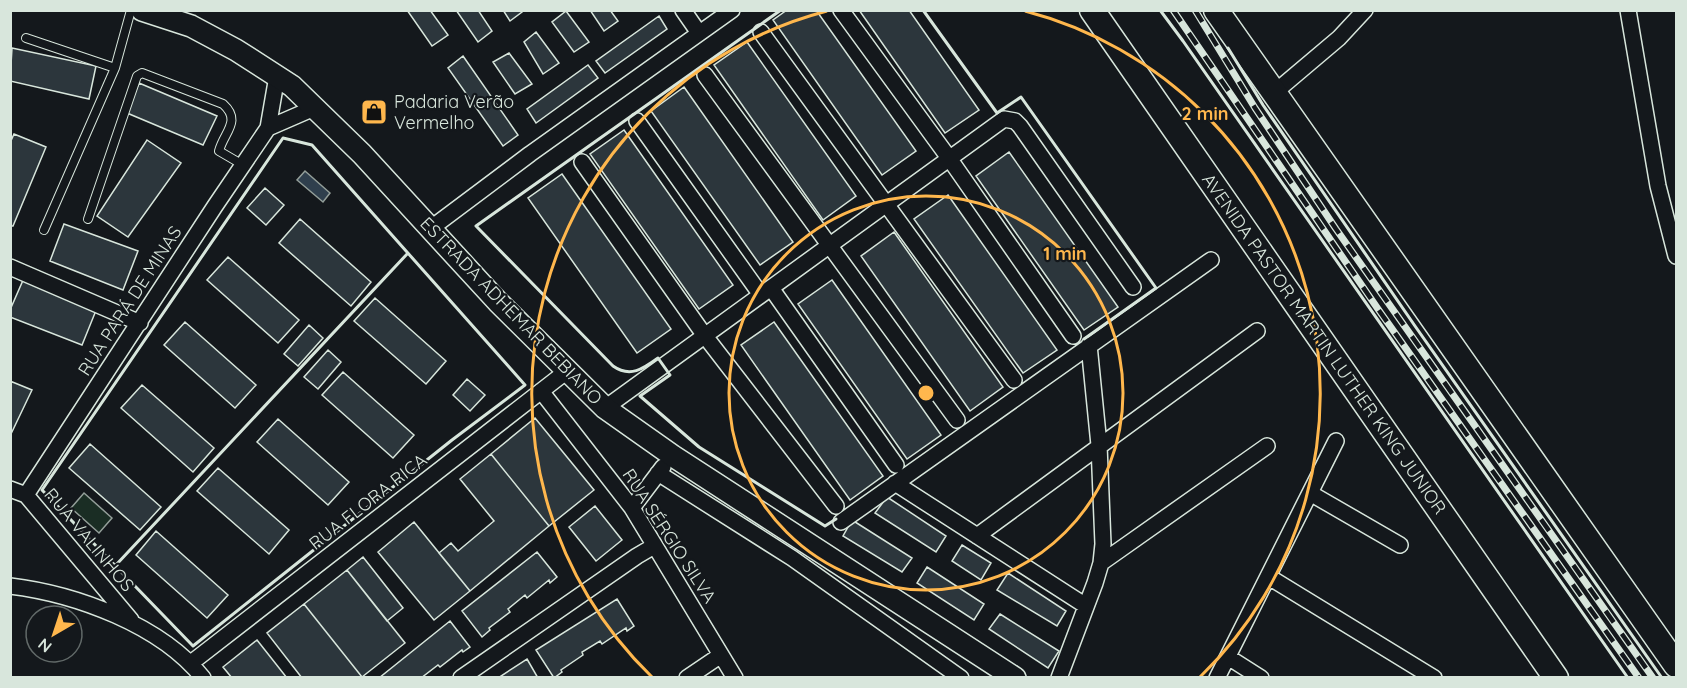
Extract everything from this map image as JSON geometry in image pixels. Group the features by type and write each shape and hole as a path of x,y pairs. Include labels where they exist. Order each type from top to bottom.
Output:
{"main road":[{"name":"ESTRADA ADHEMAR BEBIANO","path":"142,10 191,26 236,50 292,86 362,154 430,229 605,408 673,456 1015,678"},
{"name":"AVENIDA PASTOR MARTIN LUTHER KING JUNIOR","path":"1092,10 1556,678"},
{"path":"1216,10 1677,665"}],"street":[{"path":"683,10 699,33"},
{"path":"430,229 732,10"},
{"path":"841,10 949,158 1073,336"},
{"path":"1274,93 1340,38 1365,10"},
{"path":"1628,10 1658,186 1677,256"},
{"path":"761,32 1014,380"},
{"path":"705,75 957,420"},
{"name":"RUA PARÁ DE MINAS","path":"26,495 268,128 277,76"},
{"path":"268,128 314,108"},
{"path":"605,408 1004,119 1015,121 1020,126 1133,287"},
{"path":"637,121 896,465"},
{"path":"582,162 705,336 836,506"},
{"path":"840,522 1210,260"},
{"path":"10,267 140,323"},
{"path":"977,536 1257,331"},
{"path":"1059,678 1101,563 1103,544 1099,445 1089,345"},
{"name":"RUA FLORA RICA","path":"191,663 567,371"},
{"name":"RUA SÉRGIO SILVA","path":"541,391 632,508 735,678"},
{"path":"1217,678 1336,441"},
{"path":"1101,563 1268,446"},
{"path":"632,508 673,456"},
{"path":"658,473 792,558 961,678"},
{"path":"895,483 1086,606"},
{"name":"RUA VALINHOS","path":"10,489 26,495 133,623"},
{"path":"1310,493 1400,545"},
{"path":"461,678 654,546"},
{"path":"1269,577 1434,678"},
{"path":"10,586 31,588 84,604 133,623 191,663 203,678"},
{"path":"687,678 721,655"},
{"path":"1228,657 1261,678"}],"lane":[{"path":"44,230 115,68 131,10"},
{"path":"26,38 115,68"},
{"path":"88,219 137,76 142,73 223,104 231,111 233,119 219,151 243,165"}],"green space":[{"path":"84,493 112,518 99,533 71,508"}],"water":[{"path":"305,171 330,193 323,202 297,180"}],"building":[{"path":"407,10 430,10 448,35 432,46"},
{"path":"456,10 478,10 492,31 478,42"},
{"path":"503,10 521,10 522,12 510,21"},
{"path":"590,10 610,10 618,21 604,31"},
{"path":"787,10 816,10 916,151 882,175 773,20"},
{"path":"859,10 909,10 979,110 945,133"},
{"path":"566,11 589,42 574,52 552,22"},
{"path":"659,16 667,29 605,73 596,61"},
{"path":"536,32 559,63 543,74 524,42"},
{"path":"747,42 856,196 823,220 714,65"},
{"path":"12,48 96,66 89,99 10,81"},
{"path":"509,53 532,84 515,94 493,62"},
{"path":"463,56 518,135 503,146 448,68"},
{"path":"588,65 598,78 536,123 527,109"},
{"path":"139,83 217,116 203,145 127,113"},
{"path":"684,87 793,242 760,265 651,111"},
{"path":"624,130 733,285 699,309 590,154"},
{"path":"14,134 46,147 13,226 10,226 10,143"},
{"path":"147,140 181,163 128,237 97,216"},
{"path":"1009,152 1118,307 1084,330 976,176"},
{"path":"562,174 671,329 637,353 528,198"},
{"path":"265,188 284,205 266,225 247,208"},
{"path":"948,195 1057,350 1023,373 914,219"},
{"path":"300,219 371,282 351,306 279,243"},
{"path":"64,224 138,251 123,290 50,261"},
{"path":"894,232 1003,387 970,411 861,256"},
{"path":"228,257 299,320 278,343 207,280"},
{"path":"24,278 97,308 82,345 10,317 10,310"},
{"path":"832,280 941,435 907,459 798,304"},
{"path":"375,298 446,361 426,384 354,321"},
{"path":"185,322 256,385 235,408 164,345"},
{"path":"774,322 883,476 850,500 741,345"},
{"path":"309,325 323,338 298,366 284,354"},
{"path":"328,350 341,362 318,389 304,377"},
{"path":"343,372 414,435 393,458 322,395"},
{"path":"467,379 485,395 470,411 453,395"},
{"path":"10,381 32,390 10,436"},
{"path":"142,385 214,448 193,472 121,408"},
{"path":"535,418 594,490 549,526 491,454"},
{"path":"278,419 349,482 328,505 257,442"},
{"path":"90,444 161,507 140,530 69,468"},
{"path":"491,454 549,526 470,591 439,553 451,543 458,551 494,521 460,479"},
{"path":"218,468 289,530 269,554 197,491"},
{"path":"887,497 946,536 936,552 875,513"},
{"path":"595,506 622,540 596,561 569,527"},
{"path":"852,520 912,558 902,572 843,536"},
{"path":"414,522 470,591 434,620 378,552"},
{"path":"156,531 228,595 207,618 136,555"},
{"path":"962,545 991,563 981,580 952,561"},
{"path":"537,552 557,577 550,583 549,580 527,598 525,595 508,609 510,612 489,628 490,630 482,637 462,611"},
{"path":"363,557 403,608 387,621 347,570"},
{"path":"927,567 984,604 974,620 917,583"},
{"path":"347,570 405,643 362,677 304,604"},
{"path":"1008,573 1066,611 1057,626 997,590"},
{"path":"617,599 634,626 582,652 583,655 561,670 562,672 554,678 536,650"},
{"path":"304,604 362,678 302,678 267,633"},
{"path":"1000,614 1059,651 1048,668 989,629"},
{"path":"450,621 470,647 463,652 462,650 440,667 438,665 421,678 379,678"},
{"path":"257,640 287,678 232,678 223,667"},
{"path":"527,659 538,678 498,678"}],"railway":[{"path":"1173,10 1378,309 1639,678"},
{"path":"1195,10 1255,108 1336,229 1653,678"}],"wall":[{"path":"781,10 476,226 613,366 619,370 631,372 642,369 658,358 670,375 640,396 699,447 825,526 836,519"},
{"path":"923,10 997,113 1021,97 1156,288 1084,339"},
{"path":"1160,10 1628,678"},
{"path":"1228,48 1263,105 1415,326 1662,678"},
{"path":"283,138 312,145 525,385 452,440 193,646 42,490 283,138"},
{"path":"115,566 408,253"}],"place":[{"name":"Padaria Verão Vermelho","path":"374,112"}]}
